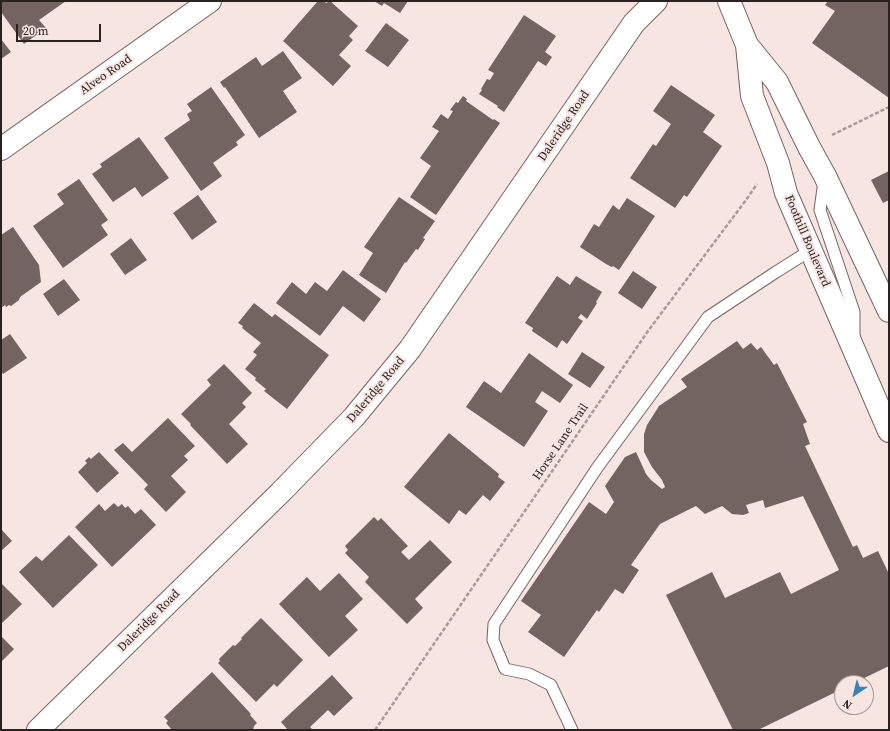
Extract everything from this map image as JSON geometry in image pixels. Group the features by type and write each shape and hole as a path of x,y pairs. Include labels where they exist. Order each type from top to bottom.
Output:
{"street":[{"name":"Alveo Road","path":"1,149 210,1"},
{"name":"Daleridge Road","path":"38,730 281,492 354,417 410,349 634,23 656,1"},
{"name":"Foothill Boulevard","path":"729,1 746,45 752,96 778,163 786,193 889,431"},
{"name":"Foothill Boulevard","path":"746,45 777,82 825,176 889,311"}],"lane":[{"path":"825,176 820,210 854,312 855,352"},
{"path":"572,730 551,685 529,674 505,670 493,640 494,624 597,468 708,317 811,250"}],"path":[{"path":"830,136 889,107"},
{"name":"Horse Lane Trail","path":"375,730 648,331 746,200 758,181"}],"building":[{"path":"1,1 66,1 39,20 46,28 24,44 1,12"},
{"path":"318,1 324,1 326,3 330,1 358,26 349,36 353,40 339,55 351,66 333,86 283,41"},
{"path":"374,1 408,1 400,13 384,3 382,6"},
{"path":"828,1 889,1 889,98 812,43 835,11 825,5"},
{"path":"524,15 556,36 545,52 552,57 546,66 538,61 504,112 497,107 498,106 479,94 487,79 490,80 494,73 488,70"},
{"path":"386,23 409,40 388,67 365,51"},
{"path":"1,39 11,52 1,59"},
{"path":"283,51 302,78 283,91 297,112 259,138 225,87 224,88 220,82 256,57 262,66"},
{"path":"671,85 715,115 703,132 722,146 687,197 684,195 675,208 630,178 653,144 656,146 671,124 653,111"},
{"path":"211,87 245,135 236,142 238,145 213,163 222,176 201,191 164,138 190,120 187,114 192,111 187,104"},
{"path":"463,96 467,99 466,101 493,120 494,119 500,123 436,215 410,197 431,166 420,158 439,131 432,127 441,114 448,119 453,111 450,110"},
{"path":"139,137 169,178 142,197 135,187 113,202 92,174 102,167 100,164"},
{"path":"889,171 889,200 883,203 871,180"},
{"path":"79,179 108,220 101,225 108,235 63,268 33,226 64,204 57,194"},
{"path":"198,195 217,222 192,240 173,213"},
{"path":"399,197 435,221 423,238 425,239 418,250 416,249 406,263 405,262 386,293 359,275 373,253 364,247"},
{"path":"627,198 655,216 619,270 606,264 580,247 594,224 599,227 613,205 619,210"},
{"path":"13,227 39,265 41,282 20,297 19,300 11,306 9,305 6,307 5,305 1,308 1,235"},
{"path":"131,238 147,260 125,275 110,254"},
{"path":"343,270 381,299 364,322 343,306 320,336 276,303 292,282 306,294 315,282 327,291"},
{"path":"633,271 657,287 642,309 618,293"},
{"path":"557,276 570,285 576,276 602,292 587,319 581,314 578,318 583,321 567,344 562,340 557,348 532,331 533,328 525,323"},
{"path":"64,279 80,300 58,316 43,294"},
{"path":"254,303 272,317 275,314 329,355 287,409 264,391 266,389 245,369 257,355 253,352 261,343 238,323"},
{"path":"10,334 27,358 3,374 1,371 1,340"},
{"path":"737,341 743,349 751,343 757,350 761,347 774,365 777,363 807,422 803,424 810,444 805,446 853,547 857,545 863,558 878,551 889,574 889,666 870,675 834,675 834,693 758,730 733,730 666,595 712,572 725,598 780,572 791,594 839,570 803,496 765,508 763,500 746,505 749,513 743,515 732,514 722,506 705,514 696,506 660,524 631,565 639,570 623,594 615,589 599,612 597,610 564,657 528,632 541,615 521,601 589,502 606,514 614,502 605,486 625,457 636,452 646,474 662,489 665,487 644,452 644,434 647,425 659,406 687,387 681,379"},
{"path":"582,352 605,367 590,388 568,374"},
{"path":"529,353 573,385 560,403 542,391 535,402 548,411 524,447 466,407 484,381 501,393"},
{"path":"224,364 252,393 242,403 246,407 229,424 248,444 227,464 181,414 211,385 207,380"},
{"path":"168,418 195,446 184,456 188,460 171,476 186,492 166,512 144,489 148,485 114,450 123,443 132,452"},
{"path":"449,433 499,474 498,477 505,482 490,501 483,495 466,515 459,510 449,524 404,487"},
{"path":"99,452 119,473 97,493 78,472 87,463 85,461 89,457 91,459"},
{"path":"114,503 118,507 122,504 125,508 128,506 135,514 141,509 156,525 112,567 75,527 99,504 105,511"},
{"path":"374,517 378,521 381,518 408,546 401,552 409,560 430,540 452,562 415,599 423,608 407,624 365,582 369,577 345,553 348,550 345,546"},
{"path":"1,529 12,541 1,551"},
{"path":"69,535 98,565 53,608 19,572 36,556 42,561"},
{"path":"339,573 363,599 345,616 358,630 329,657 279,604 307,577 320,591"},
{"path":"1,583 22,604 1,624"},
{"path":"261,618 303,660 277,687 274,684 256,702 218,663 220,661 219,659 233,645 235,646"},
{"path":"1,636 14,649 1,662"},
{"path":"212,672 251,714 250,715 257,723 253,730 172,730 166,723 168,721 164,717"},
{"path":"332,675 353,698 334,716 328,710 310,727 313,730 288,730 281,722"}]}
